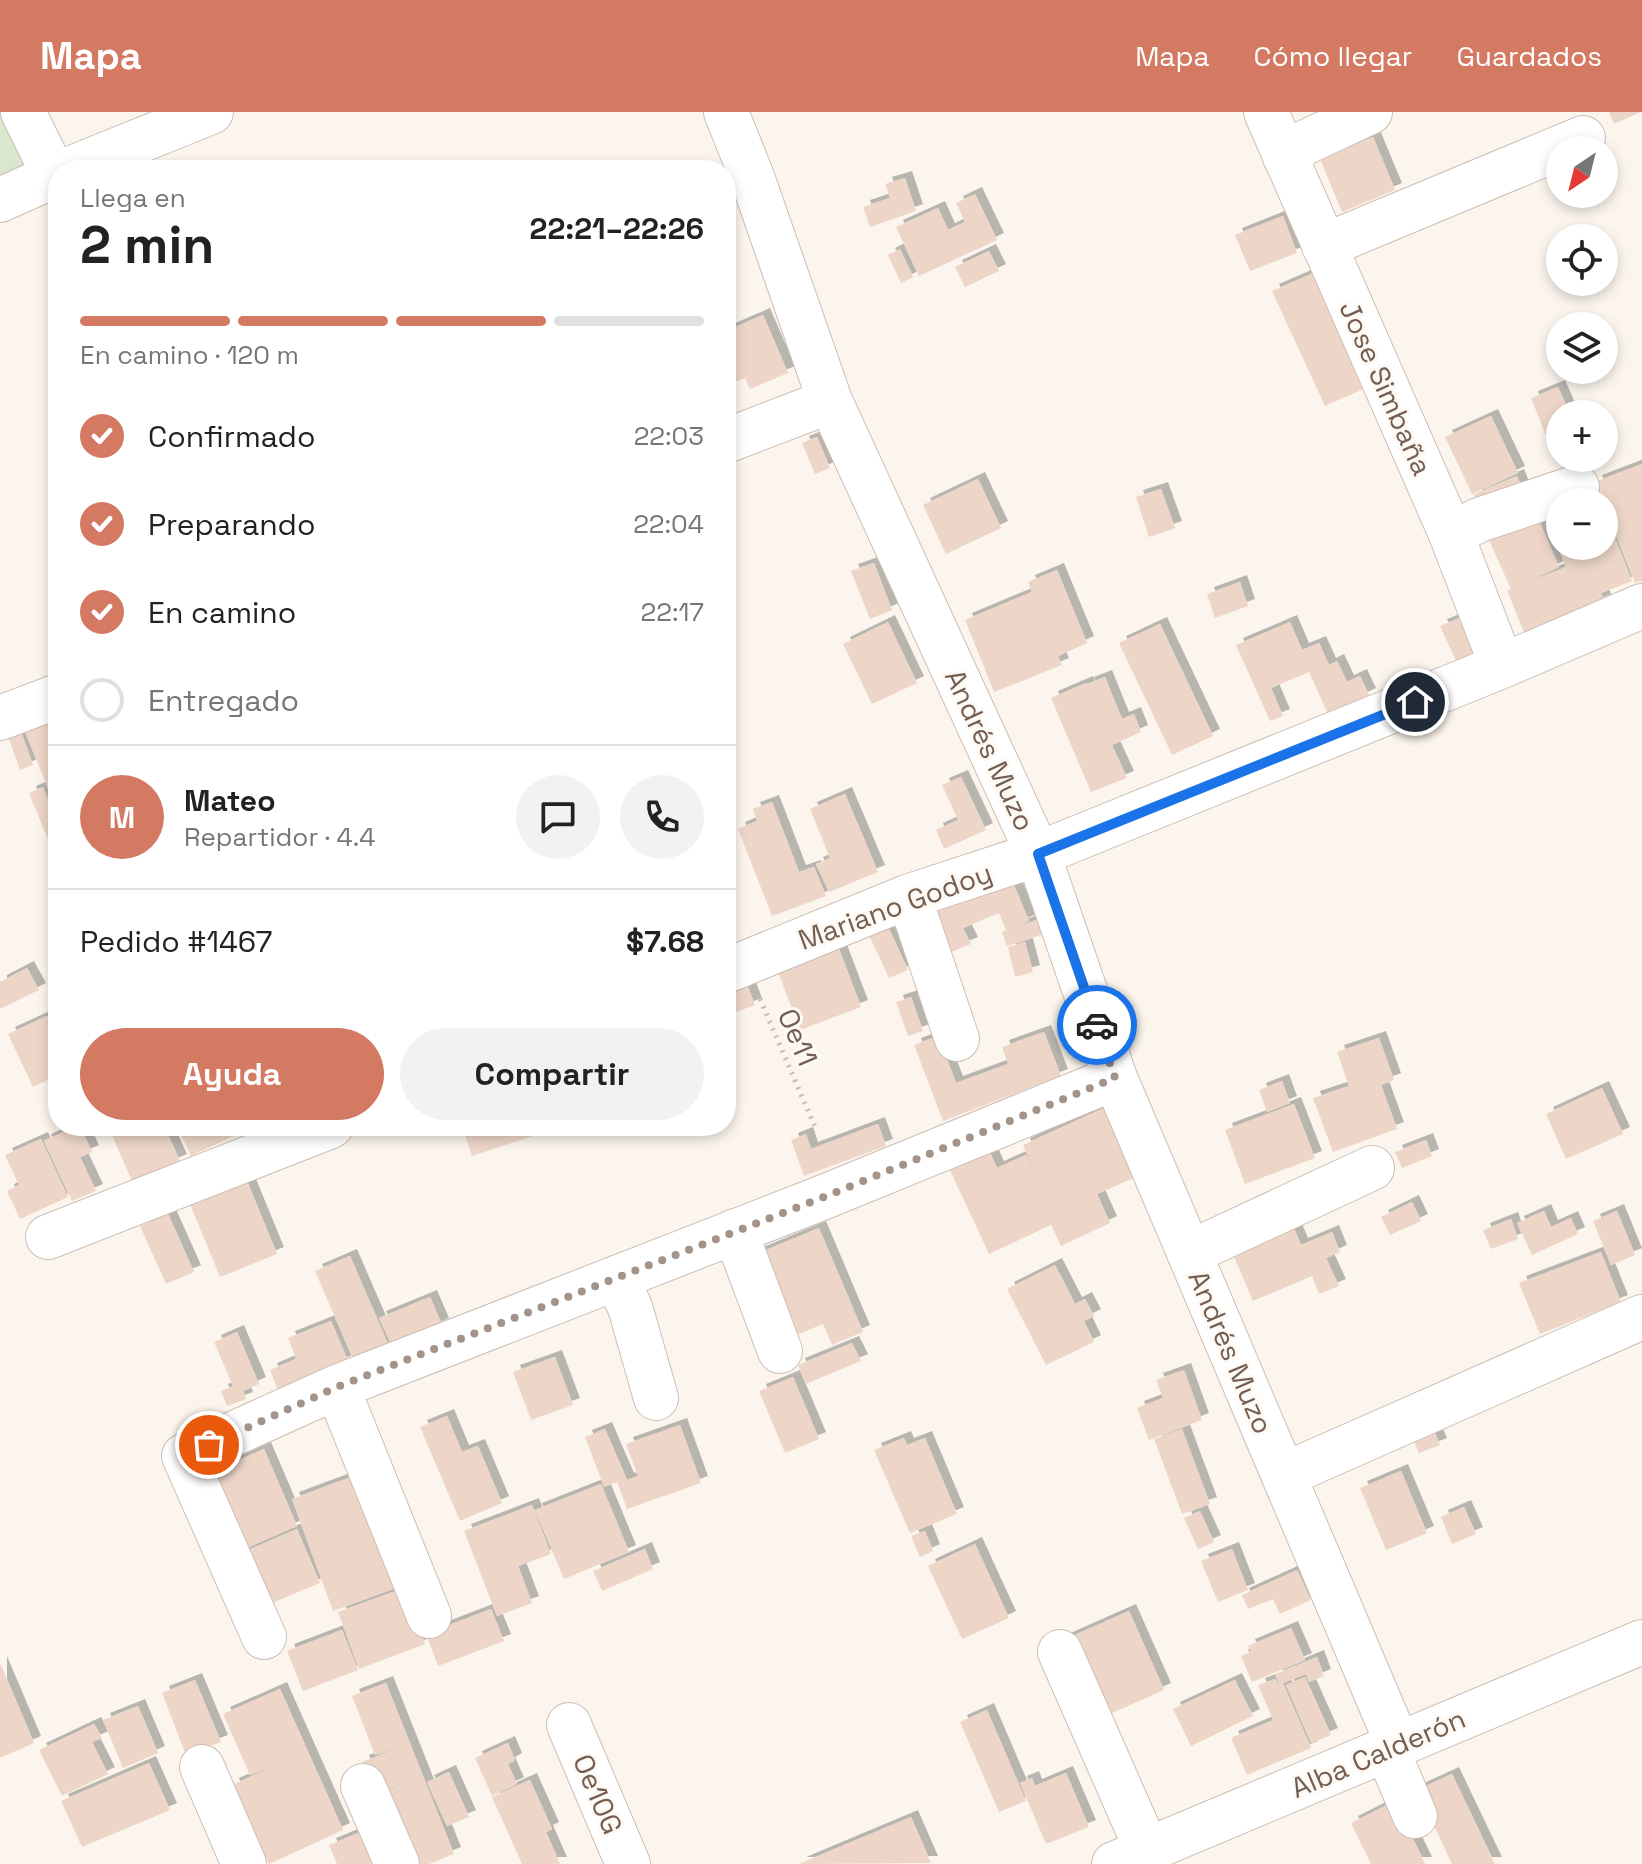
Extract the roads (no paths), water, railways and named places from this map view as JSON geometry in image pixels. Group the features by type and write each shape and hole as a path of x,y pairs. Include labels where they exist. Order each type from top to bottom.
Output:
{"street":[{"path":"23,112 52,160"},
{"path":"92,160 211,112"},
{"name":"Andrés Muzo","path":"726,112 735,160"},
{"name":"Jose Simbaña","path":"1266,112 1451,534 1502,666"},
{"path":"1285,157 1304,143 1370,112"},
{"path":"1324,246 1546,153"},
{"path":"0,200 48,178"},
{"name":"Andrés Muzo","path":"739,183 830,401 1038,854 1115,1078 1284,1475 1392,1748 1415,1816"},
{"path":"736,437 830,401"},
{"path":"1451,534 1479,520 1577,487"},
{"name":"Mariano Godoy","path":"736,967 907,897 1038,854 1642,606"},
{"path":"0,718 48,700"},
{"path":"907,897 957,1039"},
{"path":"264,1637 184,1456 337,1387 1115,1078"},
{"path":"48,1237 306,1136"},
{"path":"1189,1253 1372,1168"},
{"path":"735,1231 780,1351"},
{"path":"616,1278 630,1307 656,1398"},
{"path":"1284,1475 1642,1317"},
{"path":"337,1387 429,1616"},
{"name":"Alba Calderón","path":"1131,1857 1642,1642"},
{"path":"1060,1652 1131,1857"},
{"name":"Oe10G","path":"569,1725 628,1864"},
{"path":"202,1767 244,1864"},
{"path":"363,1786 397,1864"}]}
